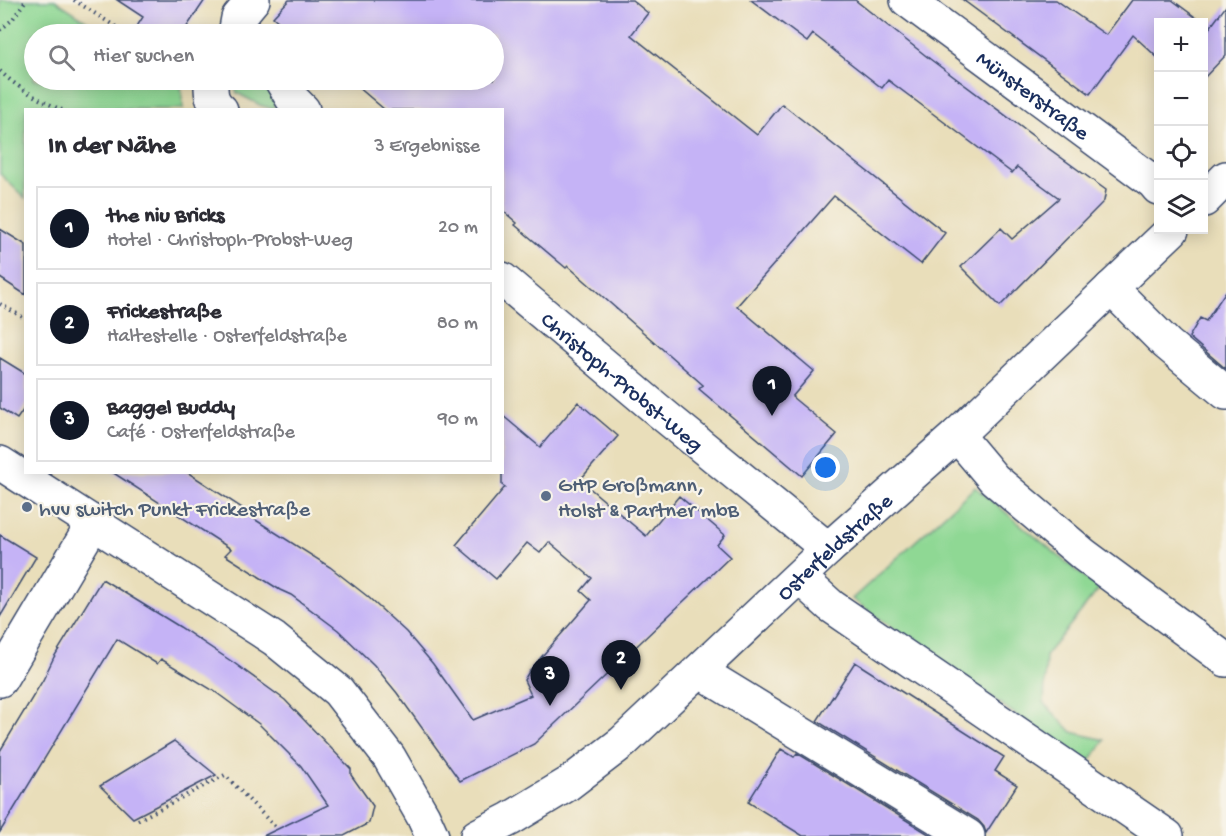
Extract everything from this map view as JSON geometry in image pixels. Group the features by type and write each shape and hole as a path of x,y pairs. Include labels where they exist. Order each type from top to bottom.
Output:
{"street":[{"path":"237,24 238,18 253,0"},
{"name":"Münsterstraße","path":"907,0 1154,183"},
{"path":"211,90 214,104 219,108"},
{"path":"286,90 292,100 301,108"},
{"path":"1208,195 1226,178"},
{"name":"Osterfeldstraße","path":"477,836 568,784 632,735 828,549 957,435 1168,234"},
{"name":"Christoph-Probst-Weg","path":"504,281 828,549"},
{"path":"1111,288 1167,344 1226,393"},
{"path":"957,435 994,479 1084,555 1226,660"},
{"path":"0,463 274,639 338,691 389,757 432,836"},
{"path":"0,680 94,522"},
{"path":"799,577 831,606 1167,836"},
{"path":"699,671 968,836"}],"path":[{"path":"0,30 12,20 26,0"},
{"path":"74,0 111,24"},
{"path":"0,70 24,89"},
{"path":"26,90 58,108"},
{"path":"0,304 24,319"},
{"path":"138,820 225,775 278,829"}],"green space":[{"path":"0,0 55,0 92,24 24,24 24,90 181,90 183,108 24,108 24,197 0,174"},
{"path":"236,90 267,90 276,97 276,102 273,108 270,108 237,93"},
{"path":"975,487 1099,589 1046,655 1044,703 1072,732 1105,740 1087,765 852,599"}],"building":[{"path":"117,0 205,0 189,24 138,24 143,17"},
{"path":"289,0 632,0 648,13 631,35 757,135 782,104 945,233 921,264 834,196 737,306 814,371 792,397 837,434 802,476 699,389 703,385 568,266 566,268 515,225 517,223 504,212 504,108 383,108 362,90 504,90 504,24 281,24 273,17"},
{"path":"751,0 855,0 1106,190 1104,201 1000,306 961,267 1001,228 1012,239 1059,198 1017,167 1012,173 888,80 882,88 813,34 807,42"},
{"path":"963,0 1056,0 1106,35 1132,0 1172,0 1197,18 1154,18 1154,54 1133,35 1090,94"},
{"path":"1226,6 1226,55 1208,74 1208,72 1208,30"},
{"path":"0,229 24,244 24,294 0,278"},
{"path":"1226,291 1226,369 1189,337 1200,318 1206,321"},
{"path":"0,358 24,373 24,409 17,419 0,408"},
{"path":"578,402 618,436 580,480 646,536 679,496 725,535 717,545 730,557 534,744 460,781 397,693 374,665 338,630 291,595 225,555 231,549 115,474 190,474 253,515 251,517 330,567 367,596 406,632 433,664 473,720 531,695 524,680 530,670 591,600 581,591 592,578 549,542 540,553 527,543 496,579 456,545 505,487 502,485 504,417 540,447"},
{"path":"0,535 36,557 0,617"},
{"path":"102,579 180,627 285,700 351,769 351,775 373,806 369,823 344,836 263,836 328,805 301,766 259,724 214,691 161,659 157,664 117,639 0,832 0,751"},
{"path":"855,662 1004,757 995,771 1017,785 986,833 978,820 817,721"},
{"path":"174,741 216,775 133,818 100,786"},
{"path":"781,749 794,757 797,753 932,836 803,836 748,802"}],"place":[{"name":"the niu Bricks","path":"772,416"},
{"name":"GHP Großmann, Holst & Partner mbB","path":"546,496"},
{"name":"hvv switch Punkt Frickestraße","path":"27,507"},
{"name":"Frickestraße","path":"621,690"},
{"name":"Baggel Buddy","path":"550,706"}]}
